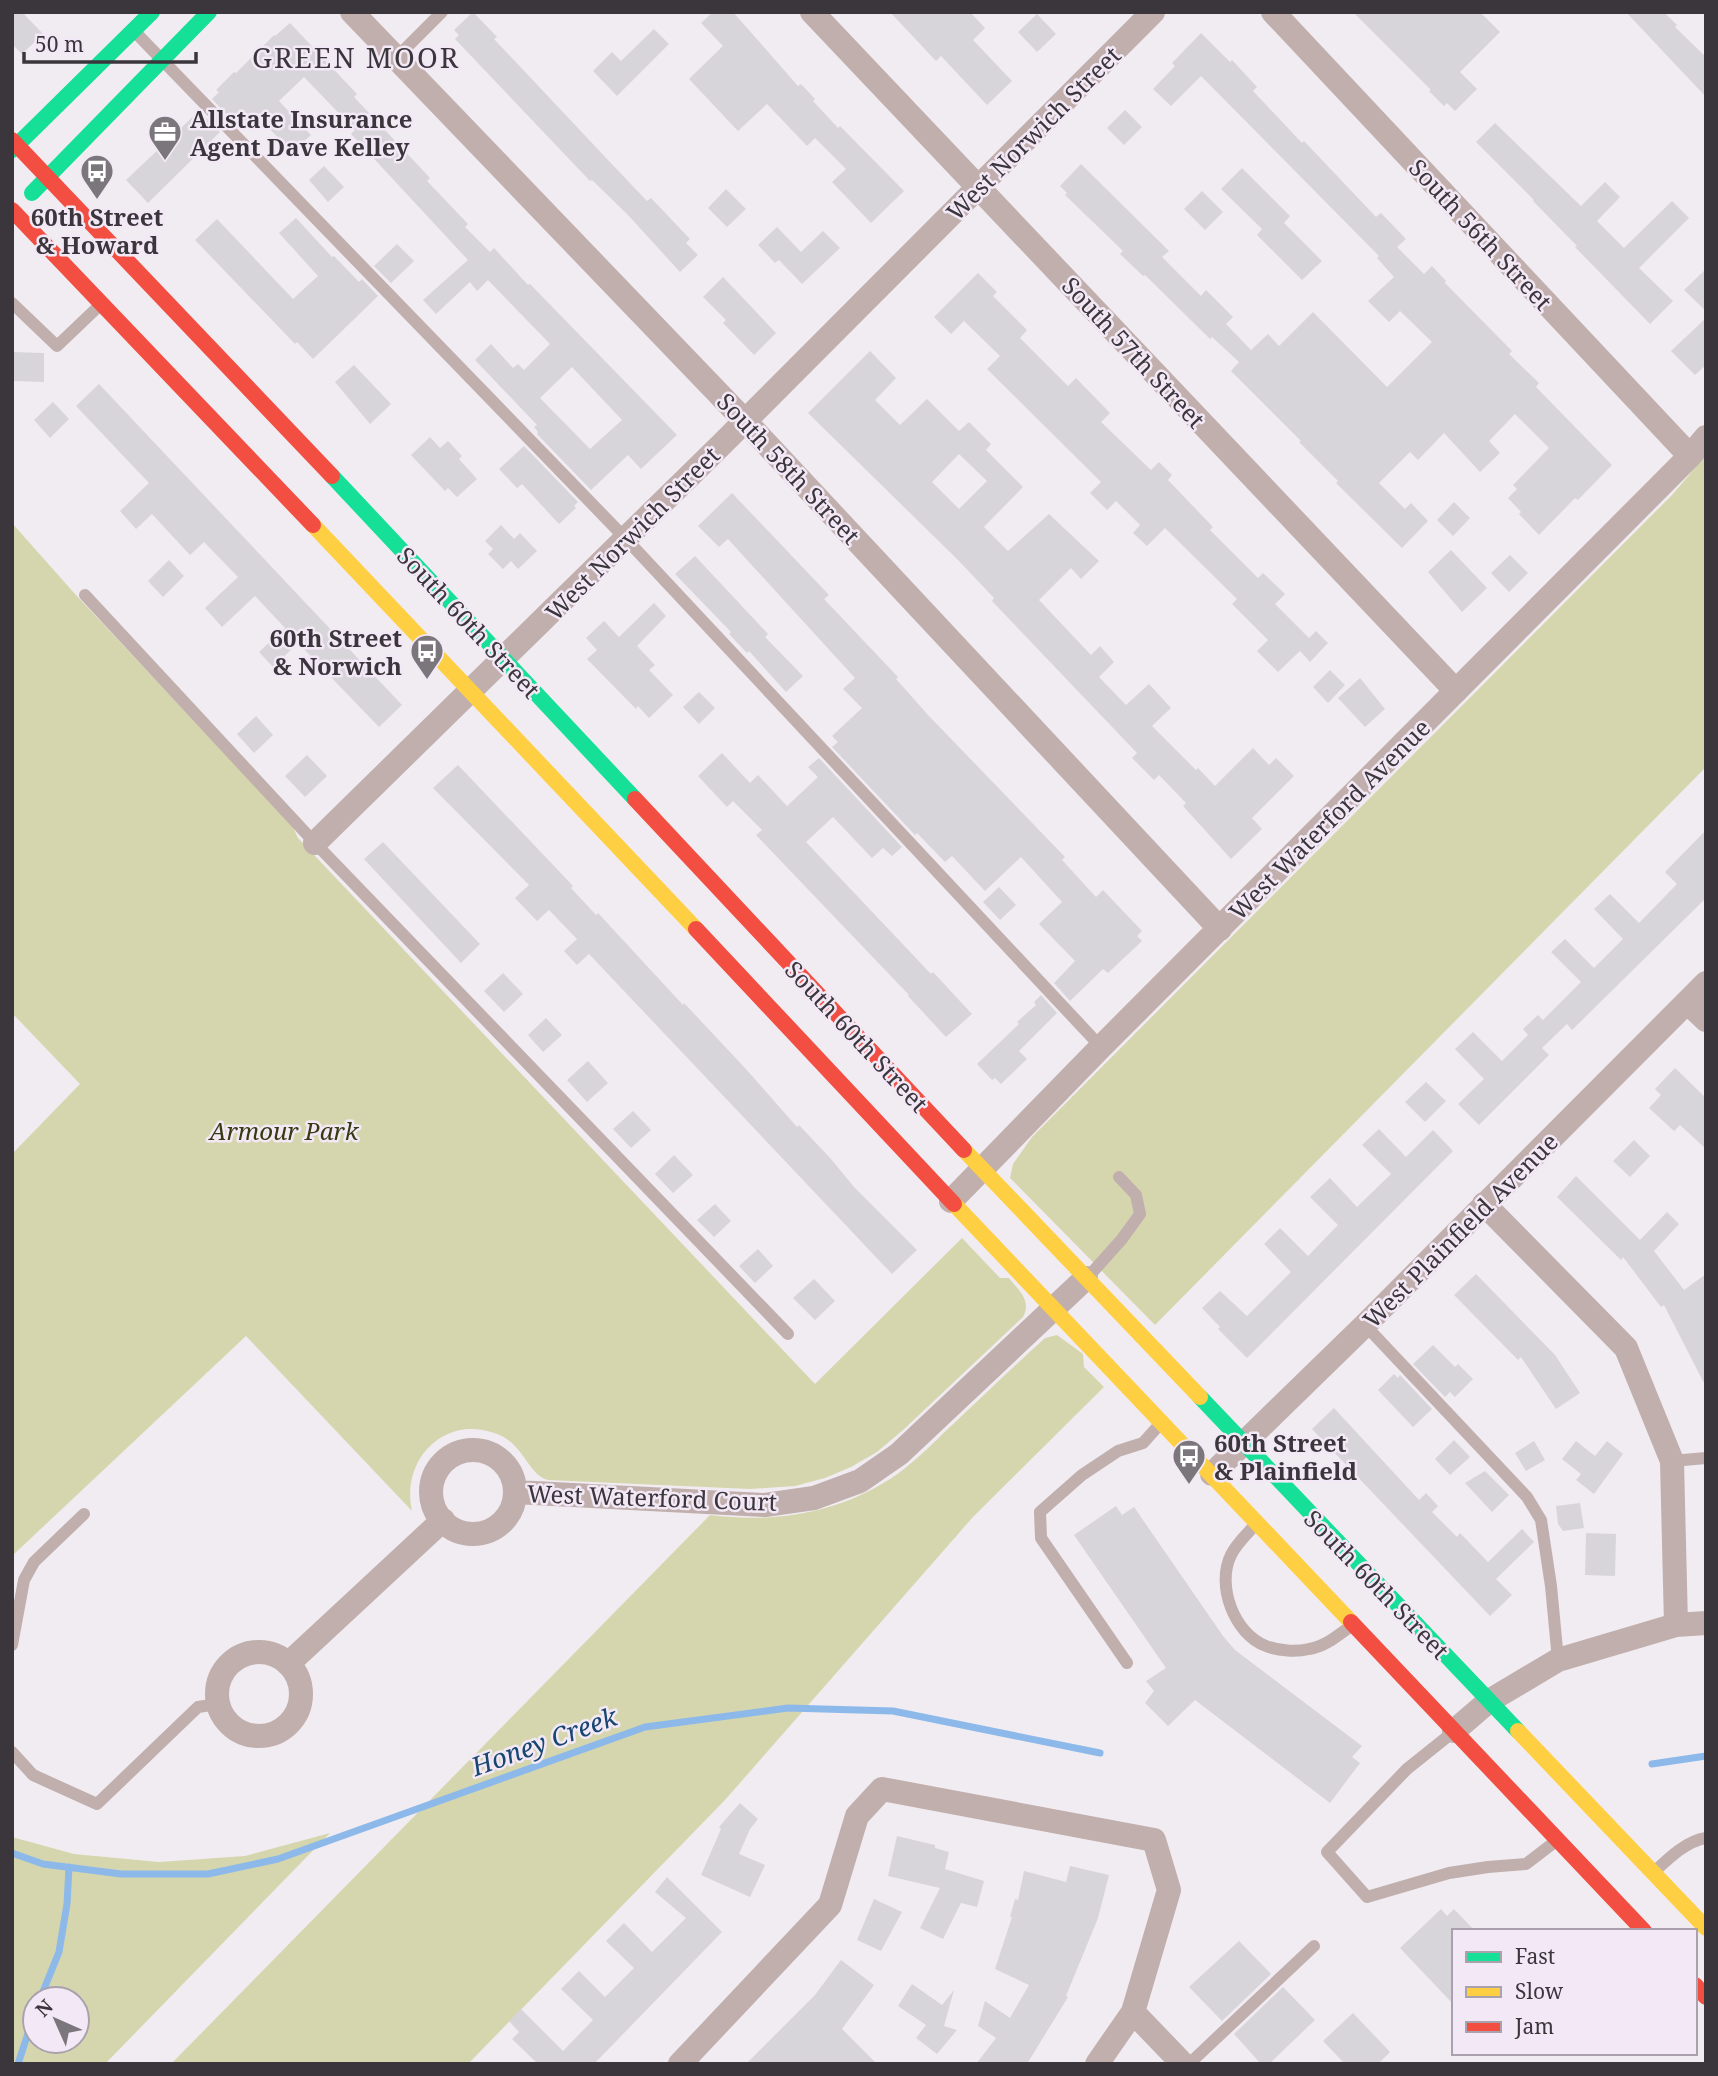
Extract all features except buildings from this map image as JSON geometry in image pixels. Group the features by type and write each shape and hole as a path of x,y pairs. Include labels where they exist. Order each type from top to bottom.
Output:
{"main road":[{"path":"14,145 152,12"},
{"path":"13,212 209,12"},
{"name":"South 60th Street","path":"14,145 48,177 283,424 982,1169 1706,1928"},
{"name":"South 60th Street","path":"13,212 471,691 1642,1929"},
{"path":"115,319 131,311"},
{"path":"215,376 283,424"}],"street":[{"name":"South 58th Street","path":"352,12 745,421 1220,929"},
{"name":"South 57th Street","path":"812,12 1456,691"},
{"name":"West Norwich Street","path":"315,843 745,421 1153,12"},
{"name":"South 56th Street","path":"1273,12 1689,456"},
{"name":"West Waterford Avenue","path":"951,1201 1706,437"},
{"name":"West Plainfield Avenue","path":"1212,1474 1365,1325 1706,983"},
{"path":"1687,1002 1706,1020"},
{"path":"1484,1204 1626,1348 1672,1461 1676,1625"},
{"name":"West Waterford Court","path":"515,1492 765,1505 814,1498 860,1480 899,1454 1086,1278"},
{"name":"West Waterford Court","path":"476,1450 495,1456 502,1462 513,1477 515,1492 512,1508 505,1519 492,1529 478,1534 462,1533 449,1526 432,1501 433,1482 439,1468 459,1453 476,1450"},
{"path":"288,1664 443,1520"},
{"path":"1454,1731 1489,1702 1558,1660 1676,1625 1706,1623"},
{"path":"261,1652 271,1654 288,1664 298,1680 301,1694 298,1710 291,1721 278,1732 263,1736 247,1735 234,1728 222,1716 218,1703 218,1685 225,1670 236,1658 261,1652"},
{"path":"681,2064 830,1905 857,1816 882,1790 1154,1840 1168,1890 1133,2012 1097,2064"},
{"path":"1133,2012 1183,2064"}],"lane":[{"path":"396,58 442,12"},
{"path":"133,30 626,539 1101,1047"},
{"path":"12,303 57,346 101,304"},
{"path":"85,595 315,843 788,1334"},
{"path":"1086,1278 1140,1214 1136,1195 1119,1177"},
{"path":"1365,1325 1527,1497 1541,1520 1558,1660"},
{"path":"1127,1663 1041,1538 1040,1512 1082,1475 1118,1451 1143,1443 1162,1422"},
{"path":"1672,1461 1706,1458"},
{"path":"12,1645 24,1580 34,1562 84,1514"},
{"path":"1257,1522 1231,1554 1226,1577 1227,1599 1237,1619 1249,1634 1265,1646 1287,1651 1308,1650 1322,1646 1353,1624"},
{"path":"12,1752 33,1775 97,1804 198,1707 218,1703"},
{"path":"1454,1731 1407,1769 1327,1852 1367,1897 1449,1873 1526,1864 1559,1839"},
{"path":"1654,1873 1674,1853 1706,1838"},
{"path":"1189,2064 1314,1946"}],"green space":[{"path":"1706,455 1706,767 1155,1325 1010,1178 1013,1164 1032,1137 1672,495"},
{"name":"Armour Park","path":"12,523 292,825 298,838 815,1384 962,1238 1000,1278 1009,1278 1020,1292 1026,1306 1023,1317 877,1452 825,1478 795,1486 750,1489 548,1480 535,1471 511,1442 491,1432 473,1429 456,1431 441,1437 419,1461 410,1493 412,1511 246,1336 12,1556 12,1154 80,1084 12,1013"},
{"path":"1057,1335 1083,1354 1084,1367 1104,1387 973,1517 725,1800 468,2064 171,2064 710,1515 757,1518 803,1513 848,1501 869,1491 890,1479 922,1454 1045,1338"},
{"path":"330,1833 105,2064 17,2064 12,2059 12,1837 74,1854 159,1862 245,1856"}],"waterway":[{"name":"Honey Creek","path":"12,1853 43,1864 121,1874 208,1874 278,1859 645,1727 788,1708 893,1711 1100,1753"},
{"name":"Honey Creek","path":"1652,1764 1706,1756"},
{"path":"46,1985 59,1952 67,1904 69,1867"},
{"path":"18,2064 21,2055"}],"traffic: fast":[{"path":"12,150 152,12"},
{"path":"32,193 209,12"},
{"path":"332,476 635,799"},
{"path":"1200,1397 1518,1731"}],"traffic: slow":[{"path":"313,525 696,929"},
{"path":"964,1150 1200,1397"},
{"path":"954,1204 1351,1622"},
{"path":"1518,1731 1706,1928"}],"traffic: jam":[{"path":"12,140 332,476"},
{"path":"12,210 313,525"},
{"path":"635,799 964,1150"},
{"path":"696,929 954,1204"},
{"path":"1351,1622 1642,1929"},
{"path":"1697,1987 1706,1997"}],"place":[{"name":"Allstate Insurance Agent Dave Kelley","path":"165,162"},
{"name":"60th Street & Howard","path":"97,201"},
{"name":"60th Street & Norwich","path":"427,681"},
{"name":"60th Street & Plainfield","path":"1189,1486"}],"district":[{"name":"GREEN MOOR","path":"356,57"}]}
